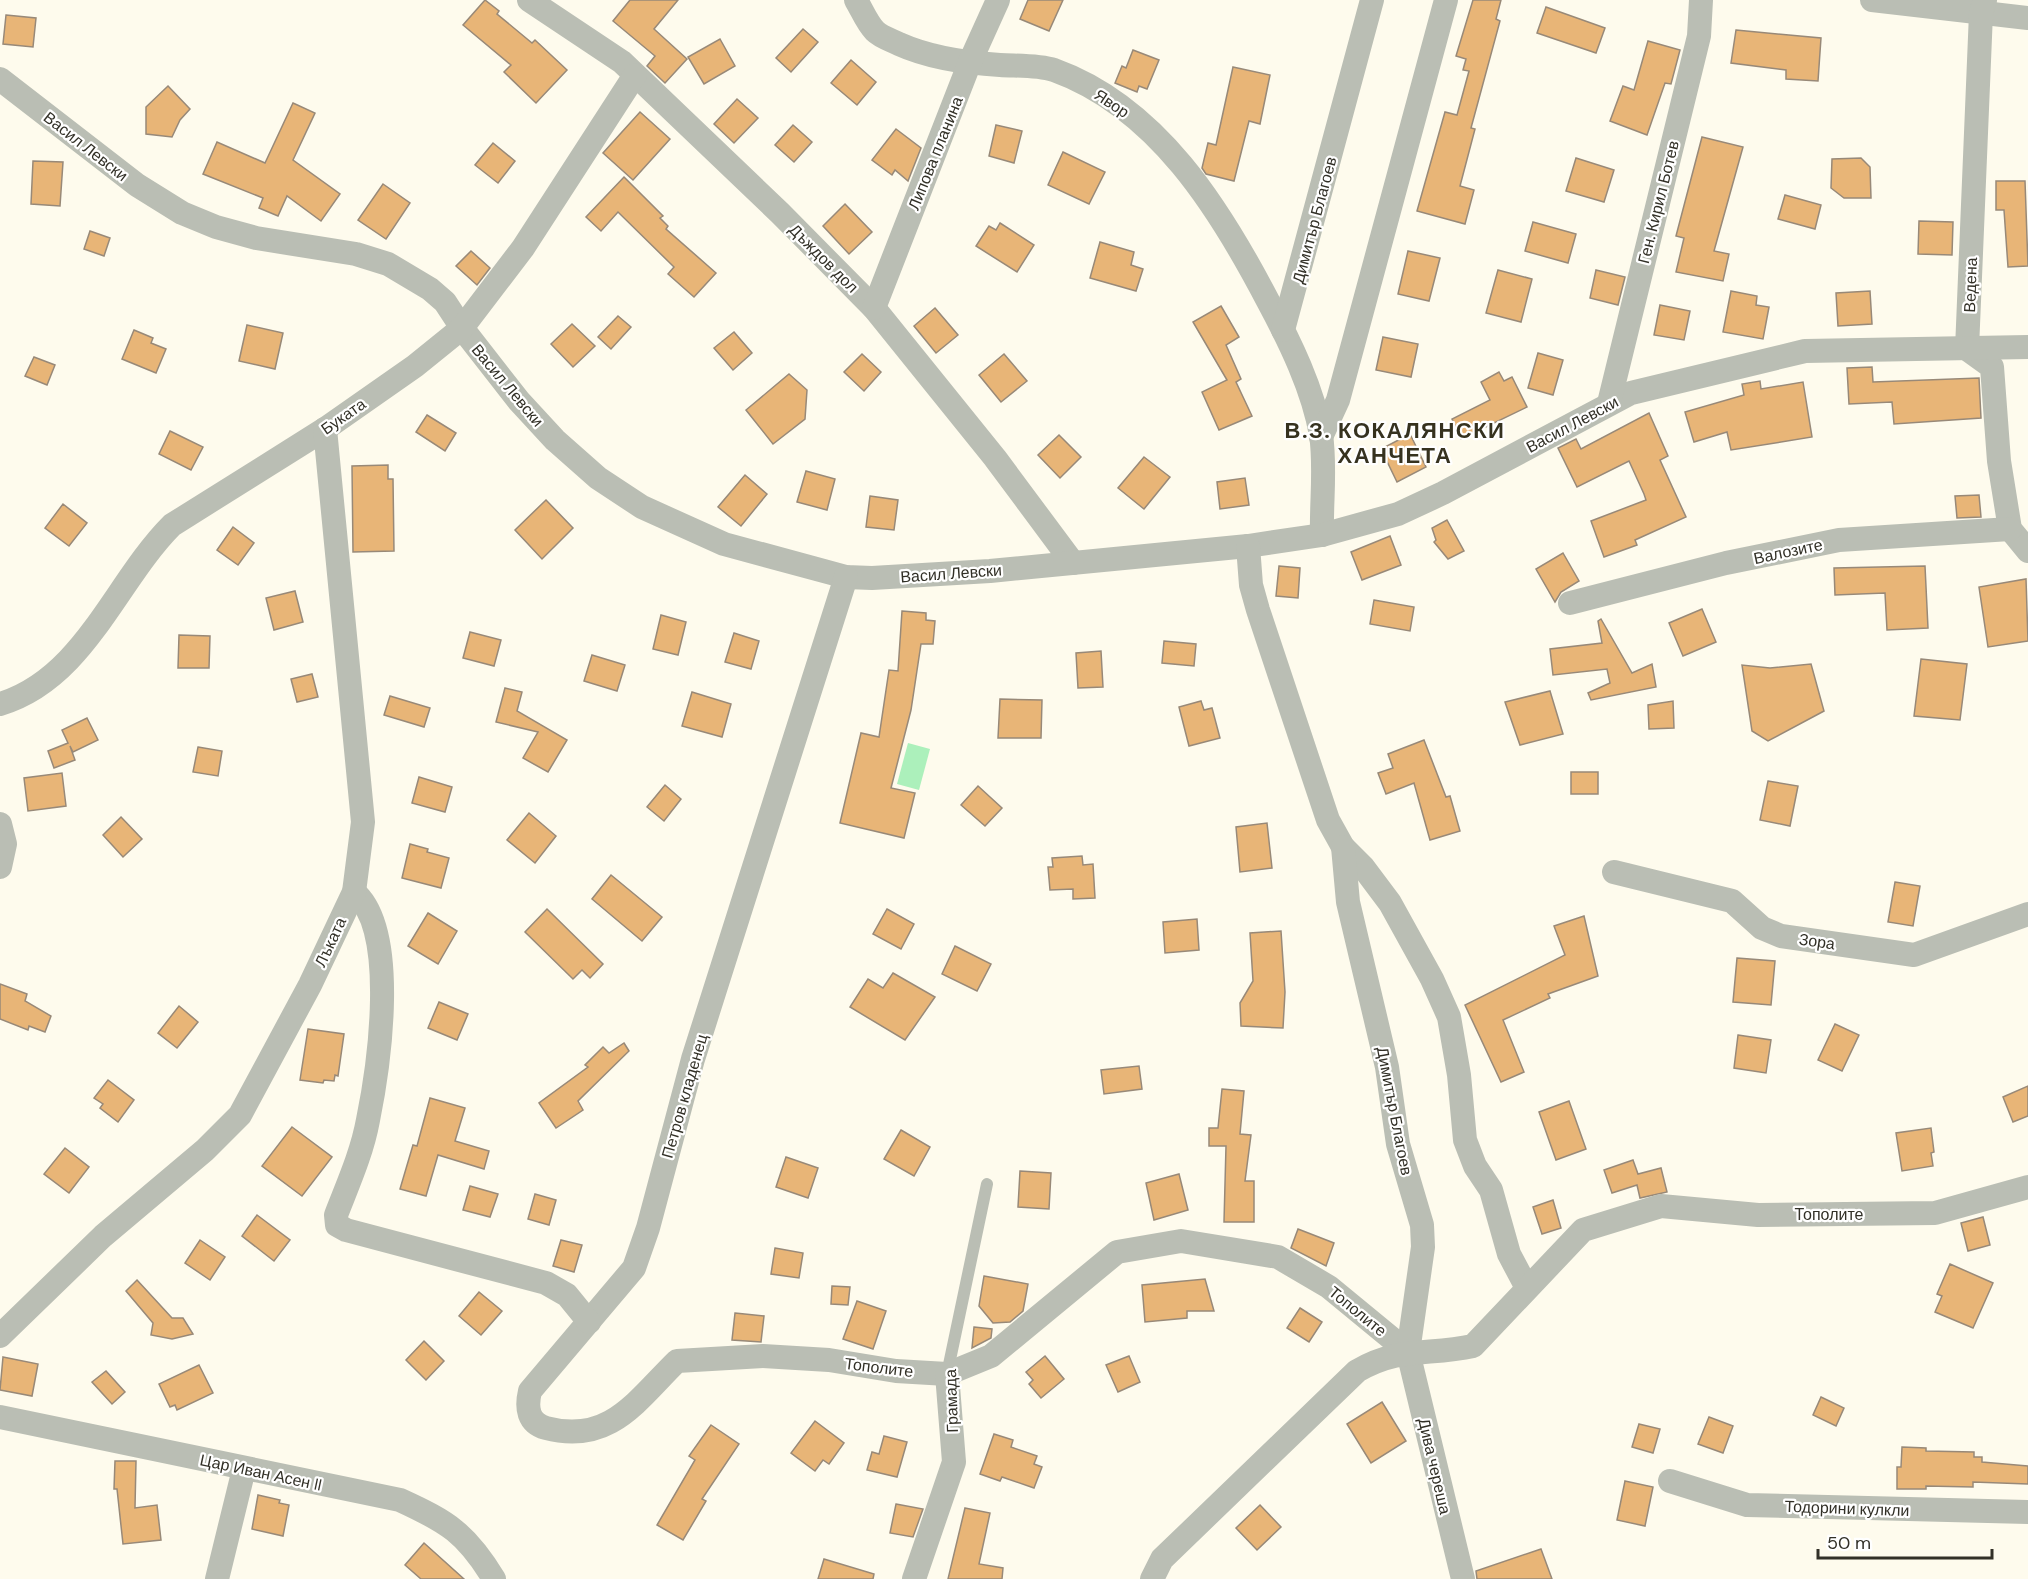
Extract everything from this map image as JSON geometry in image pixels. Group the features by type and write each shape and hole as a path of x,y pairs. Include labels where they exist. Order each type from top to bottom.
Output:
{"street":[{"name":"Дъждов дол","path":"529,0 604,48 635,75 780,213 874,308 995,458 1073,562"},
{"name":"Явор","path":"856,0 873,28 881,36 937,57 1053,70 1113,101 1135,118 1199,186 1225,222 1283,330"},
{"name":"Липова планина","path":"874,308 970,62 998,0"},
{"name":"Димитър Благоев","path":"1283,330 1372,0"},
{"path":"1321,437 1338,399 1446,0"},
{"name":"Ген. Кирил Ботев","path":"1609,403 1699,36 1701,0"},
{"path":"1872,0 1983,7 2028,18"},
{"name":"Ведена","path":"1967,349 1983,7"},
{"name":"Буката","path":"0,704 24,696 49,679 88,636 154,543 172,525 325,429 415,366 462,328 523,248 635,75"},
{"name":"Васил Левски","path":"0,79 159,201 216,227 256,238 356,254 388,264 430,289 445,302 462,328 519,401 555,440 578,462 621,494 668,521 724,544 846,577 920,576 1248,546 1322,535 1398,514 1443,493 1631,393 1805,351 2028,347"},
{"path":"1283,330 1312,401 1321,437 1322,535"},
{"path":"1967,349 1992,367 1999,461 2010,529 2028,551"},
{"name":"Лъката","path":"0,1336 103,1236 205,1150 240,1115 310,985 354,892 363,822 325,429"},
{"name":"Валозите","path":"1570,603 1726,563 1839,540 2010,529"},
{"name":"Димитър Благоев","path":"1248,546 1251,585 1258,610 1328,820 1342,847 1363,867 1390,903 1432,980 1449,1017 1459,1075 1465,1140 1475,1166 1491,1190 1509,1254 1527,1288"},
{"name":"Петров кладенец","path":"677,1361 634,1406 608,1426 584,1431 537,1425 530,1416 527,1404 530,1392 634,1268 693,1059 846,577"},
{"path":"0,824 5,844 0,867"},
{"name":"Димитър Благоев","path":"1342,847 1348,902 1387,1067 1398,1144 1422,1225 1423,1247 1408,1352"},
{"name":"Зора","path":"1614,872 1732,901 1762,928 1781,936 1914,955 2028,914"},
{"path":"354,892 363,899 372,913 382,963 379,1030 368,1121 358,1159 336,1215 337,1224 346,1230 546,1283 567,1295 589,1322"},
{"name":"Тополите","path":"677,1361 763,1356 829,1360 896,1371 947,1374 991,1356 1117,1252 1181,1241 1278,1257 1329,1287 1408,1352 1449,1352 1473,1346 1493,1328 1527,1288 1583,1230 1661,1206 1758,1215 1935,1213 2028,1187"},
{"path":"1152,1579 1162,1559 1357,1371 1379,1358 1408,1352"},
{"name":"Дива череша","path":"1408,1352 1463,1579"},
{"name":"Грамада","path":"915,1579 954,1462 947,1374"},
{"name":"Цар Иван Асен II","path":"0,1417 244,1470 400,1500 439,1518 474,1548 494,1579"},
{"path":"217,1579 244,1470"},
{"name":"Тодорини кулкли","path":"1670,1481 1747,1505 2028,1512"}],"lane":[{"name":"Грамада","path":"947,1374 987,1184"}],"shaded area":[{"path":"908,743 930,749 919,790 897,784"}],"building":[{"path":"485,0 499,11 497,14 532,43 535,40 567,70 536,103 504,72 511,65 463,25"},
{"path":"630,0 678,0 654,29 687,59 665,83 647,66 655,56 613,21"},
{"path":"1028,0 1063,0 1049,31 1020,19"},
{"path":"1473,0 1501,0 1496,19 1500,21 1471,128 1475,129 1460,186 1474,190 1465,224 1417,211 1445,112 1457,115 1469,71 1463,70 1466,59 1456,56"},
{"path":"1546,7 1605,28 1596,53 1537,33"},
{"path":"6,15 36,18 33,47 3,44"},
{"path":"803,29 818,42 791,72 776,58"},
{"path":"1736,30 1821,38 1818,81 1786,79 1786,70 1731,63"},
{"path":"720,39 735,66 704,84 688,57"},
{"path":"1648,41 1680,50 1671,84 1665,83 1647,135 1610,121 1623,86 1634,90"},
{"path":"1133,50 1159,60 1147,89 1139,86 1137,92 1115,83 1122,66 1126,68"},
{"path":"851,60 876,82 857,105 831,83"},
{"path":"1233,67 1270,75 1260,124 1249,121 1234,181 1206,174 1202,168 1208,143 1216,145"},
{"path":"168,86 190,109 180,120 172,137 146,134 146,107"},
{"path":"737,99 758,118 734,143 714,124"},
{"path":"293,103 315,113 293,160 340,194 321,221 287,196 278,216 259,208 263,198 203,174 217,142 265,163"},
{"path":"640,112 670,139 633,180 603,153"},
{"path":"793,125 812,142 794,162 775,145"},
{"path":"996,125 1022,131 1014,163 989,156"},
{"path":"896,129 921,148 908,181 895,170 892,175 872,160"},
{"path":"1702,137 1743,147 1714,251 1729,254 1723,281 1676,272 1684,238 1676,236"},
{"path":"493,143 515,161 498,183 475,165"},
{"path":"1063,152 1105,172 1089,204 1048,185"},
{"path":"1576,158 1614,170 1604,202 1566,191"},
{"path":"1861,158 1870,167 1871,198 1844,198 1831,188 1832,159"},
{"path":"33,161 63,162 60,206 31,204"},
{"path":"624,177 663,216 660,218 668,226 666,229 716,273 694,297 668,274 674,267 618,212 601,231 586,217"},
{"path":"1996,181 2025,181 2028,266 2008,267 2004,210 1996,210"},
{"path":"383,184 410,203 386,239 358,220"},
{"path":"1785,195 1821,205 1815,229 1778,219"},
{"path":"845,204 872,232 849,254 823,226"},
{"path":"1919,221 1953,222 1952,255 1918,254"},
{"path":"1533,222 1576,234 1568,263 1525,251"},
{"path":"1000,223 1034,245 1017,272 976,246 989,226 996,230"},
{"path":"90,231 110,238 104,256 84,249"},
{"path":"1100,242 1134,252 1131,265 1143,269 1136,291 1090,278"},
{"path":"471,251 490,268 477,285 456,266"},
{"path":"1408,251 1440,258 1429,301 1398,294"},
{"path":"1498,270 1532,279 1521,322 1486,313"},
{"path":"1596,270 1625,277 1618,305 1590,298"},
{"path":"1731,291 1757,296 1756,305 1769,307 1763,339 1723,332"},
{"path":"1870,291 1872,324 1838,326 1836,293"},
{"path":"1660,305 1690,311 1684,340 1654,335"},
{"path":"1221,306 1239,337 1226,345 1241,379 1236,382 1252,416 1219,430 1202,392 1227,380 1193,322"},
{"path":"935,308 958,335 936,353 914,326"},
{"path":"618,316 631,327 611,349 598,337"},
{"path":"572,324 595,346 573,367 551,344"},
{"path":"247,325 283,333 275,369 239,361"},
{"path":"134,330 153,338 151,343 166,349 156,373 122,359"},
{"path":"734,332 752,353 733,370 714,348"},
{"path":"1383,337 1418,344 1411,377 1376,370"},
{"path":"1538,353 1563,360 1553,395 1528,388"},
{"path":"862,354 881,372 864,391 844,372"},
{"path":"1004,354 1027,381 1001,402 979,375"},
{"path":"34,357 55,365 47,385 25,376"},
{"path":"1872,367 1873,382 1979,378 1981,418 1894,424 1892,402 1849,404 1847,368"},
{"path":"1499,372 1504,381 1512,377 1527,407 1461,439 1452,419 1490,400 1481,382"},
{"path":"789,374 807,390 805,419 773,444 746,410"},
{"path":"1760,381 1761,389 1803,382 1812,437 1731,450 1727,432 1694,442 1685,412 1744,395 1742,384"},
{"path":"1649,413 1668,456 1660,460 1686,517 1635,540 1637,545 1604,557 1591,521 1646,500 1644,494 1629,461 1577,487 1558,448 1576,439 1581,449"},
{"path":"427,415 456,433 445,451 416,432"},
{"path":"170,431 203,447 191,470 159,454"},
{"path":"1410,434 1426,467 1397,482 1381,449"},
{"path":"1059,435 1081,457 1060,478 1038,455"},
{"path":"1144,457 1170,477 1144,509 1118,488"},
{"path":"388,465 388,479 393,479 394,551 353,552 352,466"},
{"path":"806,471 835,479 827,510 797,502"},
{"path":"745,475 767,494 741,526 718,507"},
{"path":"1245,478 1249,505 1220,509 1217,482"},
{"path":"1979,495 1981,517 1957,518 1955,496"},
{"path":"870,496 898,500 894,530 866,527"},
{"path":"546,500 573,528 542,559 515,530"},
{"path":"63,504 87,523 69,546 45,528"},
{"path":"1447,520 1464,551 1448,559 1434,542 1436,540 1432,528"},
{"path":"233,527 254,543 238,565 217,550"},
{"path":"1390,536 1401,565 1362,580 1351,552"},
{"path":"1563,553 1579,581 1561,592 1555,602 1536,569"},
{"path":"1279,566 1300,568 1298,598 1276,596"},
{"path":"1925,566 1928,628 1887,630 1885,593 1835,595 1834,568"},
{"path":"2026,579 2028,641 1988,647 1979,587"},
{"path":"295,591 303,622 274,630 266,598"},
{"path":"1374,600 1414,607 1410,631 1370,624"},
{"path":"1702,609 1716,642 1683,656 1669,623"},
{"path":"902,611 926,613 926,620 935,621 933,644 921,644 911,710 891,788 915,793 904,838 840,823 861,733 879,737 889,670 898,671"},
{"path":"661,615 686,622 678,655 653,649"},
{"path":"1601,619 1632,673 1652,664 1656,687 1591,700 1588,693 1610,683 1607,669 1553,675 1550,649 1602,643 1598,621"},
{"path":"470,632 501,640 494,666 463,658"},
{"path":"734,633 759,641 751,669 725,662"},
{"path":"179,635 210,636 209,668 178,668"},
{"path":"1164,641 1196,644 1194,666 1162,663"},
{"path":"1101,651 1103,687 1078,688 1076,653"},
{"path":"592,655 625,665 617,691 584,681"},
{"path":"1921,659 1967,664 1960,720 1914,716"},
{"path":"1811,664 1824,711 1768,741 1752,731 1742,665 1770,668"},
{"path":"312,674 318,697 297,702 291,679"},
{"path":"505,688 522,692 517,711 567,740 548,772 523,758 538,732 496,722"},
{"path":"1550,691 1563,734 1520,745 1505,702"},
{"path":"692,692 731,704 722,737 682,726"},
{"path":"390,696 430,708 424,727 384,715"},
{"path":"1000,699 1042,700 1041,738 998,738"},
{"path":"1201,701 1204,710 1212,708 1220,738 1189,746 1179,707"},
{"path":"1673,701 1674,728 1649,729 1648,705"},
{"path":"87,718 98,740 73,752 70,746 75,760 54,768 48,751 68,743 62,730"},
{"path":"1424,740 1446,797 1450,796 1460,831 1430,840 1414,783 1386,794 1378,773 1393,768 1388,754"},
{"path":"198,747 222,751 218,776 193,772"},
{"path":"1571,772 1598,772 1598,794 1571,794"},
{"path":"62,773 66,806 28,811 24,778"},
{"path":"419,777 452,787 445,812 412,803"},
{"path":"1768,781 1798,786 1790,826 1760,820"},
{"path":"665,785 681,799 664,821 647,807"},
{"path":"978,786 1002,808 985,826 961,805"},
{"path":"529,813 556,836 535,863 507,840"},
{"path":"121,817 142,839 123,857 103,835"},
{"path":"1267,823 1272,868 1240,872 1236,827"},
{"path":"410,844 449,858 441,888 402,878"},
{"path":"1082,856 1083,865 1093,864 1095,898 1073,899 1073,889 1050,890 1048,867 1053,867 1052,858"},
{"path":"611,875 662,917 642,941 592,899"},
{"path":"1895,882 1920,886 1913,926 1888,922"},
{"path":"547,909 603,964 590,978 582,970 573,979 525,932"},
{"path":"887,909 914,924 901,949 873,934"},
{"path":"428,913 457,931 438,964 408,946"},
{"path":"1584,916 1598,976 1548,994 1550,998 1503,1020 1524,1072 1501,1082 1465,1005 1565,955 1554,926"},
{"path":"1197,919 1199,950 1165,953 1163,922"},
{"path":"1281,931 1285,992 1283,1028 1241,1026 1240,1003 1253,981 1250,933"},
{"path":"955,946 991,964 977,991 942,974"},
{"path":"1737,958 1775,961 1771,1005 1733,1002"},
{"path":"893,973 935,997 905,1040 850,1007 868,979 883,988"},
{"path":"0,984 27,994 25,1001 51,1016 45,1032 29,1026 28,1030 0,1019"},
{"path":"439,1002 468,1014 457,1040 428,1028"},
{"path":"179,1006 198,1022 177,1048 158,1033"},
{"path":"1835,1024 1859,1035 1842,1071 1818,1060"},
{"path":"308,1029 344,1034 338,1076 335,1075 334,1081 324,1080 323,1083 300,1080"},
{"path":"1738,1035 1771,1040 1766,1073 1734,1068"},
{"path":"624,1043 629,1051 578,1101 583,1110 556,1128 539,1103 588,1067 585,1065 603,1047 609,1053"},
{"path":"1139,1066 1142,1089 1104,1094 1101,1070"},
{"path":"108,1080 134,1100 118,1122 100,1108 103,1104 94,1098"},
{"path":"2028,1086 2028,1116 2013,1122 2003,1097"},
{"path":"1222,1089 1244,1091 1240,1134 1251,1135 1245,1181 1254,1181 1254,1222 1224,1222 1226,1146 1209,1146 1209,1128 1218,1128"},
{"path":"430,1098 465,1108 455,1141 489,1151 484,1169 438,1155 426,1196 400,1189 413,1145 417,1146"},
{"path":"1569,1101 1586,1149 1556,1160 1539,1112"},
{"path":"292,1127 332,1157 302,1196 262,1166"},
{"path":"1931,1128 1933,1166 1902,1171 1896,1133"},
{"path":"901,1130 930,1147 914,1176 884,1159"},
{"path":"65,1148 89,1167 69,1193 44,1174"},
{"path":"786,1157 818,1168 808,1198 776,1187"},
{"path":"1633,1160 1638,1174 1661,1168 1667,1192 1640,1198 1637,1185 1612,1193 1604,1170"},
{"path":"1020,1171 1051,1173 1049,1209 1018,1207"},
{"path":"1179,1174 1188,1210 1154,1220 1146,1183"},
{"path":"470,1186 498,1194 490,1217 463,1210"},
{"path":"535,1194 556,1200 549,1225 528,1219"},
{"path":"1553,1200 1561,1228 1542,1234 1533,1207"},
{"path":"257,1215 290,1240 274,1261 242,1236"},
{"path":"1983,1217 1990,1245 1968,1251 1961,1223"},
{"path":"1298,1229 1334,1243 1326,1266 1291,1248"},
{"path":"200,1240 225,1257 210,1280 185,1263"},
{"path":"561,1240 582,1245 574,1272 553,1266"},
{"path":"775,1248 803,1253 799,1278 771,1274"},
{"path":"1950,1264 1993,1283 1973,1328 1935,1312 1942,1296 1937,1294"},
{"path":"984,1276 1028,1284 1023,1311 1010,1322 993,1323 979,1306"},
{"path":"1205,1279 1214,1311 1187,1311 1187,1318 1145,1322 1142,1285"},
{"path":"137,1280 172,1318 183,1318 193,1334 172,1339 151,1335 153,1323 126,1291"},
{"path":"832,1286 850,1287 848,1305 831,1304"},
{"path":"479,1292 502,1311 481,1335 459,1316"},
{"path":"857,1301 886,1311 873,1349 843,1339"},
{"path":"1300,1308 1322,1322 1309,1342 1287,1328"},
{"path":"735,1313 764,1316 761,1342 732,1340"},
{"path":"974,1327 992,1329 991,1338 972,1348"},
{"path":"424,1341 444,1361 426,1380 406,1360"},
{"path":"1045,1356 1064,1379 1041,1398 1029,1384 1033,1380 1026,1372"},
{"path":"1129,1356 1140,1382 1118,1392 1106,1365"},
{"path":"3,1357 38,1364 32,1396 0,1390"},
{"path":"199,1365 213,1393 177,1410 175,1405 170,1407 159,1384"},
{"path":"106,1371 125,1392 112,1404 92,1382"},
{"path":"1821,1397 1844,1408 1836,1426 1813,1415"},
{"path":"1382,1402 1406,1441 1371,1463 1347,1424"},
{"path":"1709,1417 1733,1426 1723,1453 1698,1444"},
{"path":"815,1421 844,1443 829,1464 823,1460 815,1471 791,1453"},
{"path":"1639,1424 1660,1429 1653,1453 1632,1447"},
{"path":"711,1425 739,1444 702,1499 706,1501 683,1540 657,1525 695,1460 689,1456"},
{"path":"994,1434 1013,1440 1011,1447 1037,1456 1034,1464 1042,1467 1034,1488 1002,1477 1000,1481 980,1474"},
{"path":"884,1436 907,1442 897,1477 867,1470 872,1452 879,1454"},
{"path":"1902,1447 1926,1448 1926,1451 1974,1452 1974,1457 1982,1457 1982,1462 2028,1466 2028,1484 1973,1482 1973,1487 1926,1486 1926,1489 1897,1489 1897,1467 1901,1467"},
{"path":"115,1461 136,1461 135,1508 157,1505 161,1540 123,1544 117,1489 114,1489"},
{"path":"1625,1481 1653,1487 1645,1526 1617,1520"},
{"path":"258,1495 280,1500 279,1503 289,1505 283,1536 252,1529"},
{"path":"896,1504 923,1509 913,1537 890,1533"},
{"path":"1260,1505 1281,1527 1257,1550 1236,1528"},
{"path":"965,1508 990,1513 979,1564 1003,1568 1002,1579 948,1579"},
{"path":"424,1543 464,1579 421,1579 405,1565"},
{"path":"1541,1549 1552,1579 1477,1579 1476,1571"},
{"path":"824,1559 874,1574 873,1579 818,1579"}],"district":[{"name":"В.З. КОКАЛЯНСКИ ХАНЧЕТА","path":"1395,443"}]}
